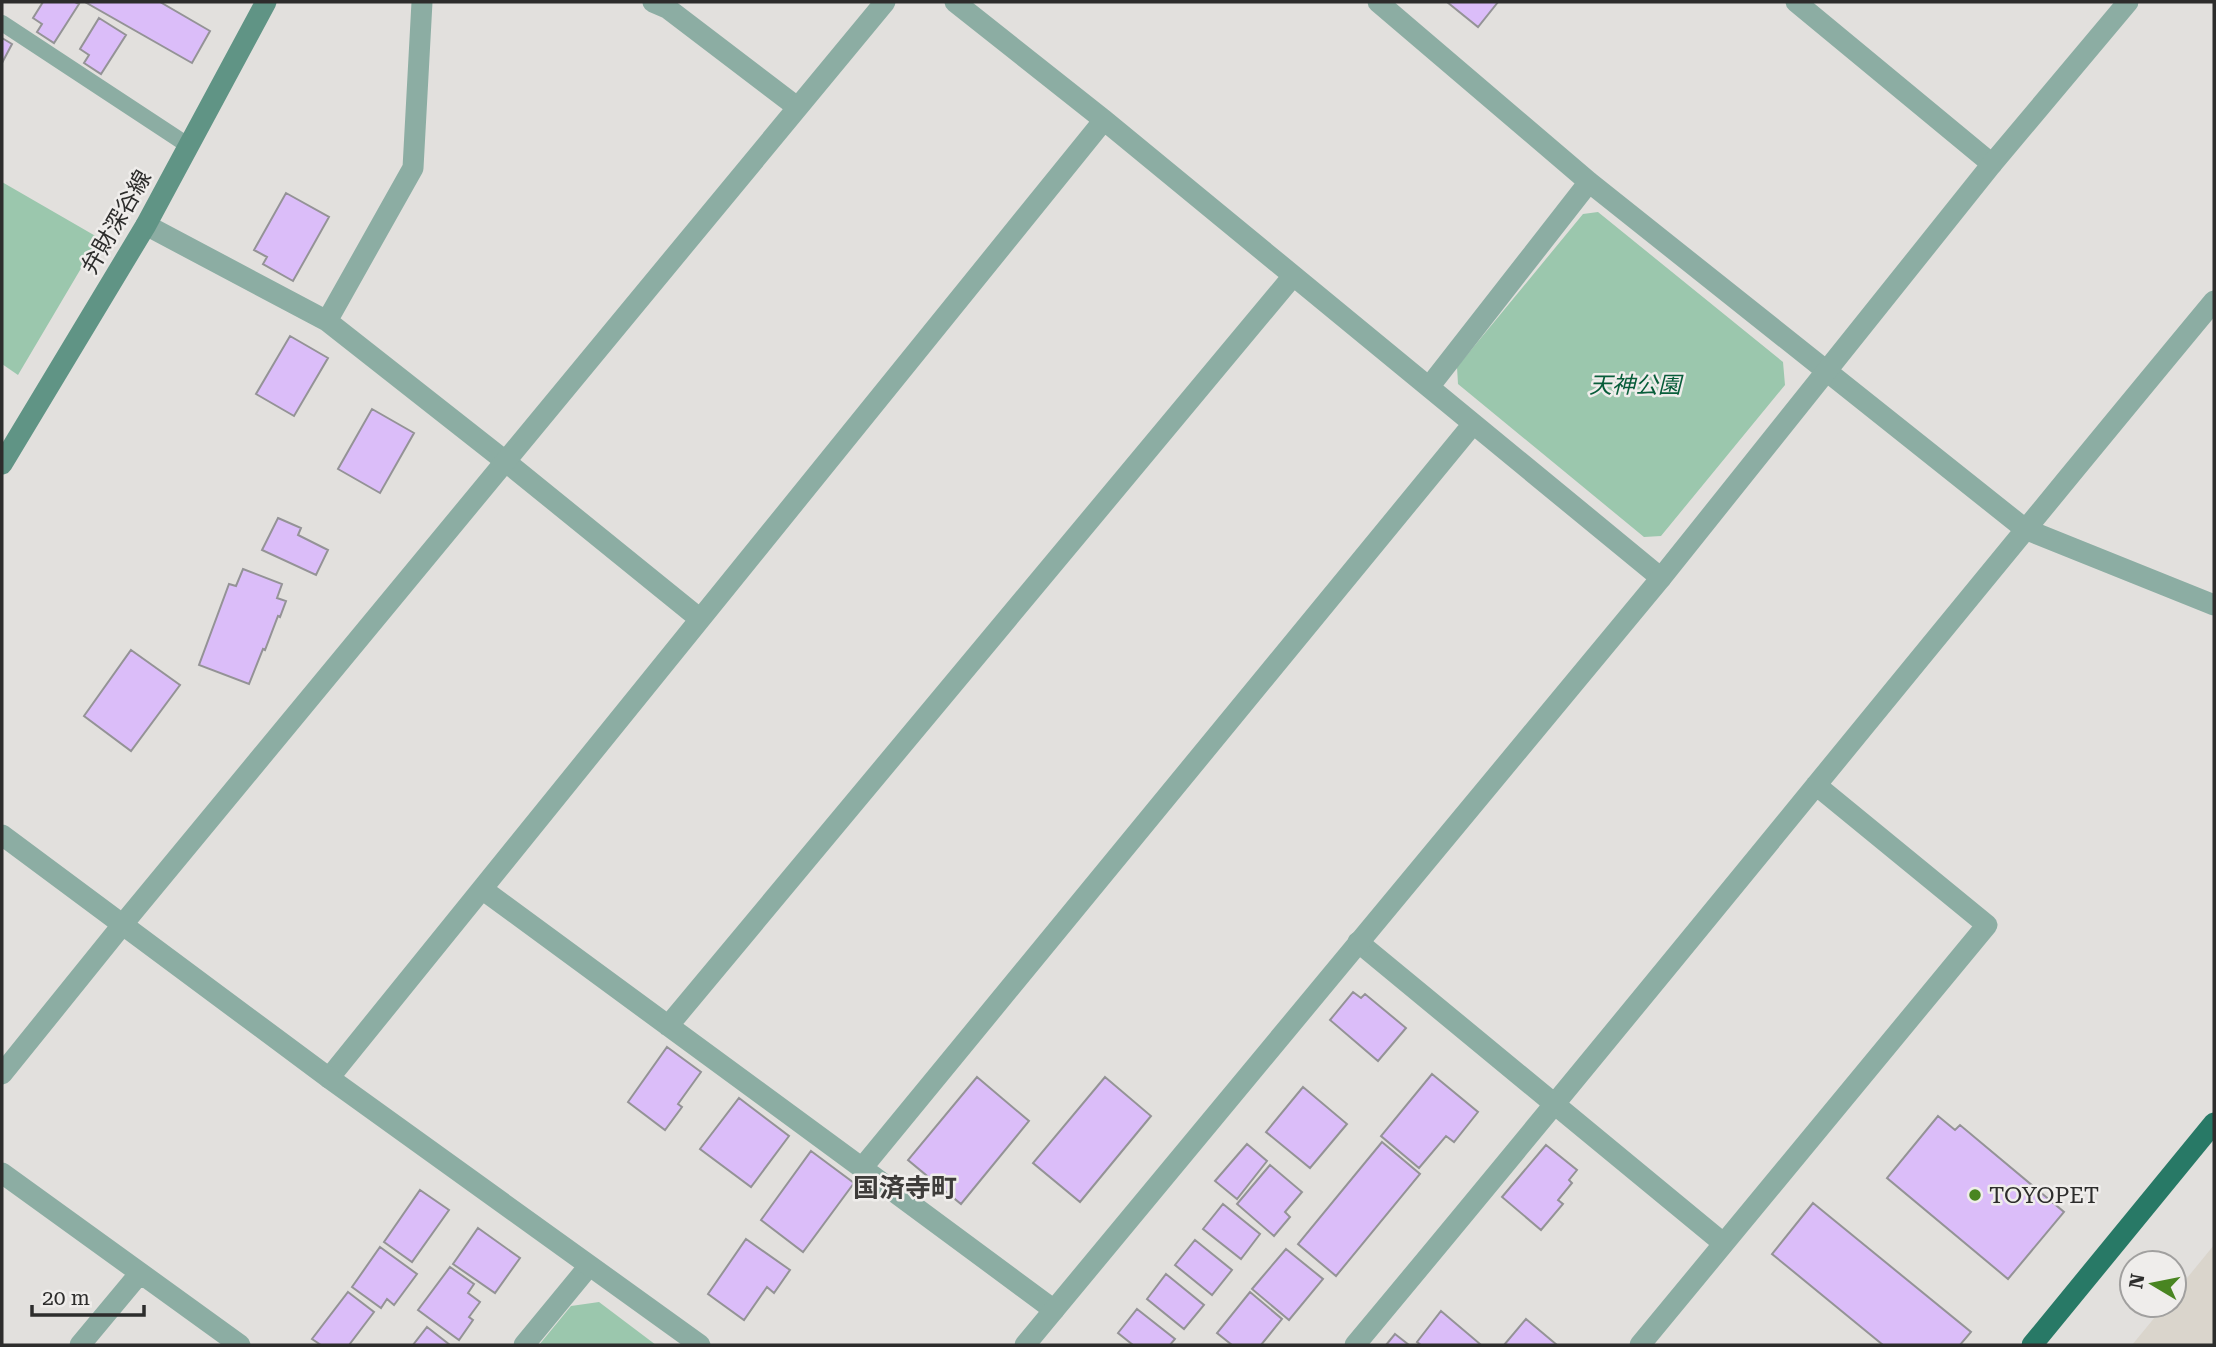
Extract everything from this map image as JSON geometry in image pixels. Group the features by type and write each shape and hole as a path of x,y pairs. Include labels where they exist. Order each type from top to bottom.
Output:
{"highway":[{"path":"2032,1345 2214,1124"}],"main road":[{"name":"弁財深谷線","path":"2,464 146,225 266,2"}],"street":[{"path":"327,321 414,168 422,2"},
{"path":"653,2 667,8 797,107"},
{"path":"2,1074 885,2"},
{"path":"955,2 1104,120 1661,578"},
{"path":"1378,2 1589,182 2025,529 2214,605"},
{"path":"1026,1345 1661,578 1992,164 2128,2"},
{"path":"1803,4 1992,164"},
{"path":"329,1078 1104,120"},
{"path":"1429,387 1589,182"},
{"path":"146,225 327,321 700,619"},
{"path":"668,1026 1293,276"},
{"path":"1355,1345 2214,301"},
{"path":"862,1168 1473,424"},
{"path":"1640,1345 1987,925 1816,785"},
{"path":"2,835 329,1078 700,1345"},
{"path":"482,889 1054,1310"},
{"path":"1358,942 1723,1243"},
{"path":"2,1173 240,1345"},
{"path":"524,1345 589,1266"},
{"path":"80,1345 140,1273"}],"lane":[{"path":"2,23 189,146"}],"shaded area":[{"path":"2214,1245 2214,1345 2132,1345 2153,1319 2188,1319 2188,1277"}],"green space":[{"path":"2,182 99,238 18,375 2,364"},
{"name":"天神公園","path":"1598,212 1783,362 1785,385 1661,536 1644,537 1458,384 1457,367 1583,214"},
{"path":"599,1302 656,1345 539,1345 571,1306"}],"building":[{"path":"43,2 79,4 54,43 37,32 42,24 33,18"},
{"path":"85,2 160,2 210,31 192,63"},
{"path":"1447,2 1498,2 1478,27"},
{"path":"99,18 126,35 101,74 84,63 89,55 80,49"},
{"path":"2,38 12,44 2,63"},
{"path":"286,193 329,217 293,281 263,264 267,257 254,250"},
{"path":"290,336 328,358 294,416 256,394"},
{"path":"372,409 414,433 380,493 338,469"},
{"path":"278,518 301,528 298,535 328,550 316,575 262,550"},
{"path":"243,569 282,584 277,598 286,601 249,684 199,665 229,584 236,586"},
{"path":"131,650 180,685 131,751 84,716"},
{"path":"1353,992 1361,998 1365,994 1406,1028 1378,1061 1330,1020"},
{"path":"667,1047 701,1072 678,1104 682,1107 665,1130 628,1102"},
{"path":"1432,1074 1478,1112 1454,1142 1446,1136 1419,1168 1381,1136"},
{"path":"977,1077 1029,1121 961,1204 908,1160"},
{"path":"1105,1077 1151,1116 1080,1202 1033,1163"},
{"path":"1303,1087 1347,1124 1310,1168 1266,1132"},
{"path":"739,1098 789,1136 751,1187 700,1149"},
{"name":"TOYOPET","path":"1938,1116 1955,1130 1960,1125 2064,1212 2008,1279 1887,1178"},
{"path":"1382,1142 1420,1174 1336,1276 1298,1244"},
{"path":"1247,1144 1267,1161 1237,1199 1215,1181"},
{"path":"1546,1145 1577,1170 1569,1180 1572,1183 1558,1200 1563,1204 1541,1230 1502,1197"},
{"path":"811,1151 854,1183 803,1252 761,1220"},
{"path":"1270,1165 1302,1192 1285,1212 1290,1217 1274,1236 1237,1204"},
{"path":"420,1190 449,1210 412,1262 384,1242"},
{"path":"1813,1203 1971,1332 1960,1345 1883,1345 1772,1254"},
{"path":"1223,1204 1260,1234 1241,1259 1203,1229"},
{"path":"478,1228 520,1258 495,1293 453,1264"},
{"path":"746,1239 790,1270 774,1293 767,1287 744,1320 708,1294"},
{"path":"1195,1240 1232,1270 1212,1295 1175,1265"},
{"path":"380,1247 417,1274 394,1305 387,1299 381,1308 352,1287"},
{"path":"1286,1249 1323,1279 1289,1320 1252,1289"},
{"path":"450,1267 474,1284 468,1293 480,1302 469,1317 473,1320 459,1340 418,1310"},
{"path":"1166,1274 1204,1305 1184,1329 1147,1299"},
{"path":"348,1292 374,1312 349,1345 321,1345 312,1339"},
{"path":"1250,1292 1282,1319 1261,1345 1232,1345 1217,1333"},
{"path":"1137,1309 1175,1339 1170,1345 1133,1345 1118,1333"},
{"path":"1441,1311 1480,1344 1421,1345 1417,1342"},
{"path":"1526,1319 1557,1345 1504,1345"},
{"path":"427,1327 450,1345 413,1345"},
{"path":"1395,1334 1409,1345 1386,1345"}],"place":[{"name":"TOYOPET","path":"1975,1195"}],"district":[{"name":"国済寺町","path":"905,1188"}]}
